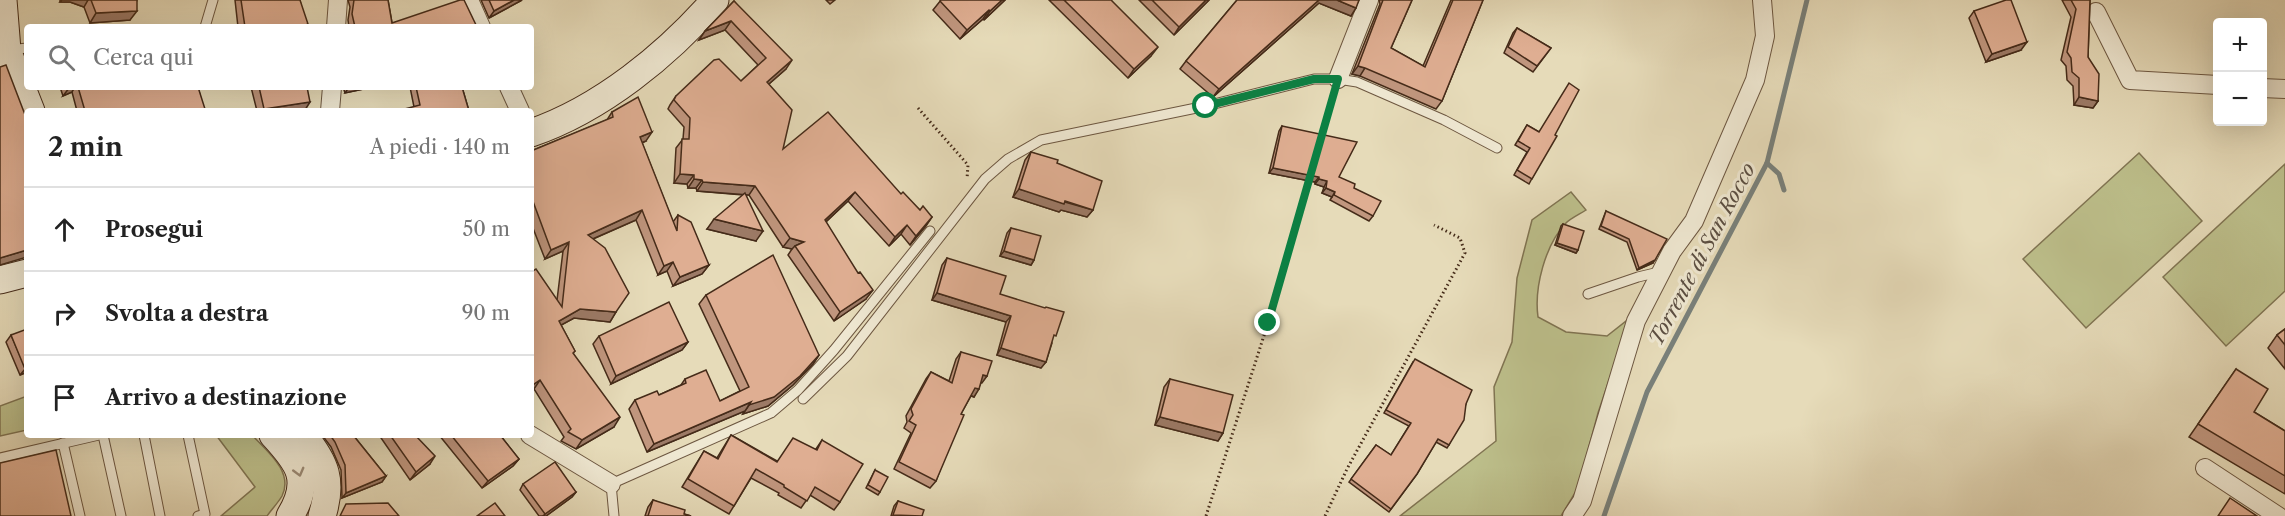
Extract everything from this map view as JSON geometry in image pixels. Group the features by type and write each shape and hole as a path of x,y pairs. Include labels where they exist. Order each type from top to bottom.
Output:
{"main road":[{"path":"3,0 24,80"},
{"path":"534,132 609,94 656,60 715,0"},
{"path":"26,90 30,108"},
{"path":"0,280 24,274"},
{"path":"276,438 300,468 301,491 298,504 291,516"},
{"path":"305,438 318,456 328,486 322,516"}],"street":[{"path":"336,24 338,0"},
{"path":"469,0 480,24"},
{"path":"1338,79 1369,0"},
{"path":"1572,516 1582,501 1636,321 1672,251 1694,221 1755,80 1765,36 1762,0"},
{"path":"2096,12 2130,80 2213,85"},
{"path":"2267,88 2285,89"},
{"path":"330,108 332,90"},
{"path":"510,90 519,108"},
{"path":"534,437 611,484"},
{"path":"2205,468 2278,516"}],"lane":[{"path":"206,24 213,0"},
{"path":"803,399 847,356 978,187 1008,159 1041,140 1206,106 1314,79 1338,79 1357,82 1418,108 1497,148"},
{"path":"614,516 611,484 771,413 798,390 834,350 930,231"},
{"path":"1588,294 1638,277 1662,272"},
{"path":"0,458 87,438"},
{"path":"102,438 121,516"},
{"path":"145,438 160,516"},
{"path":"189,438 205,514 198,516"},
{"path":"63,443 80,516"}],"path":[{"path":"1319,146 1338,79"},
{"path":"918,108 968,165 968,177 963,188"},
{"path":"1206,516 1268,323 1309,179"},
{"path":"1325,516 1347,469 1465,253 1460,238 1434,225"}],"green space":[{"path":"2139,153 2202,221 2086,328 2023,259"},
{"path":"2285,164 2285,291 2226,346 2163,277"},
{"path":"1571,192 1586,210 1566,223 1552,243 1540,280 1538,317 1566,332 1607,336 1630,318 1598,413 1578,488 1561,516 1400,516 1496,441 1494,387 1512,342 1517,278 1532,220"},
{"path":"24,397 24,431 0,436 0,406"},
{"path":"218,438 255,438 282,470 285,487 282,496 267,516 221,516 255,487"}],"building":[{"path":"91,0 137,0 137,11 96,13"},
{"path":"241,0 300,0 308,24 245,24"},
{"path":"354,0 388,0 392,23 464,0 476,24 354,24 352,14"},
{"path":"489,0 514,0 494,11"},
{"path":"941,0 1002,0 967,30"},
{"path":"1064,0 1111,0 1158,47 1134,69"},
{"path":"1152,0 1206,0 1179,27"},
{"path":"1237,0 1319,0 1219,89 1186,61"},
{"path":"1337,0 1359,0 1356,8"},
{"path":"1383,0 1412,0 1391,48 1425,67 1453,0 1483,0 1442,101 1358,66"},
{"path":"2011,0 2027,42 1992,54 1974,11"},
{"path":"2071,0 2090,0 2088,57 2099,74 2098,101 2079,97 2079,78 2072,72 2071,58 2067,52 2076,9"},
{"path":"734,1 792,60 767,82 792,110 783,149 828,112 901,194 903,192 920,210 923,206 932,217 916,236 907,225 895,237 855,192 825,220 858,273 860,272 873,290 840,312 795,246 804,242 790,238 755,186 703,182 694,179 694,175 680,174 682,139 689,139 690,118 674,100 676,96 714,60 719,59 741,81 766,58 731,21 705,31"},
{"path":"1517,28 1551,48 1537,66 1508,47"},
{"path":"6,65 24,112 24,251 0,258 0,67"},
{"path":"1569,83 1579,90 1555,135 1557,136 1532,179 1517,170 1530,148 1518,141 1527,125 1539,132"},
{"path":"79,90 199,90 205,108 84,108"},
{"path":"260,90 308,90 310,102 264,108"},
{"path":"417,90 463,90 468,108 408,108 420,105"},
{"path":"638,97 652,132 640,137 677,231 678,215 691,222 709,265 680,277 673,262 664,266 642,210 588,235 605,248 629,293 616,312 580,309 559,321 575,351 573,353 620,417 582,440 568,432 571,429 540,380 534,384 534,270 536,269 562,307 569,242 551,250 534,204 534,150 613,117 612,112"},
{"path":"1282,126 1357,142 1339,177 1355,184 1354,188 1381,201 1373,216 1334,195 1335,192 1326,188 1327,181 1319,177 1273,168"},
{"path":"1031,152 1058,160 1057,163 1102,181 1093,210 1065,201 1064,204 1019,189"},
{"path":"745,193 763,231 714,219"},
{"path":"1606,211 1667,239 1655,260 1639,268 1629,239 1601,226"},
{"path":"1563,224 1584,231 1578,250 1557,243"},
{"path":"1011,228 1041,236 1034,260 1004,251"},
{"path":"773,255 819,355 800,376 774,397 749,405 751,402 654,444 635,400 657,391 659,395 686,383 685,379 706,370 720,401 749,387 706,295"},
{"path":"947,258 1006,276 1000,294 1064,312 1046,362 1001,348 1011,316 937,293"},
{"path":"669,302 688,342 616,376 599,336"},
{"path":"2285,329 2285,345 2277,335"},
{"path":"24,330 24,367 11,335"},
{"path":"961,352 992,361 987,376 983,375 979,389 975,388 961,414 964,415 936,481 899,462 916,425 909,421 913,415 911,409 931,372 952,383"},
{"path":"1415,359 1472,390 1466,404 1464,420 1449,445 1438,439 1417,474 1391,509 1351,479 1376,445 1391,455 1411,423 1386,410"},
{"path":"2236,369 2268,389 2254,412 2285,431 2285,476 2198,424"},
{"path":"1170,379 1233,395 1223,433 1160,417"},
{"path":"731,435 777,462 793,438 817,450 822,440 863,464 840,502 815,487 807,501 756,469 734,506 688,479 704,451 718,459"},
{"path":"332,438 355,438 386,476 346,493 345,465"},
{"path":"392,438 418,438 435,456 416,472"},
{"path":"453,438 502,438 519,459 488,481"},
{"path":"56,450 71,516 0,516 0,463"},
{"path":"555,462 576,492 545,514 523,484"},
{"path":"875,470 888,477 880,492 868,485"},
{"path":"2230,498 2257,516 2218,516"},
{"path":"653,500 685,510 684,514 691,516 648,516"},
{"path":"898,501 924,510 922,516 893,515"},
{"path":"388,503 399,516 340,516 346,504"},
{"path":"495,503 505,516 477,516"}],"waterway":[{"name":"Torrente di San Rocco","path":"1604,516 1647,392 1767,163 1807,0"},
{"path":"1767,163 1779,174 1784,190"}],"route":[{"path":"1206,106 1314,79 1338,79 1268,323"}]}
